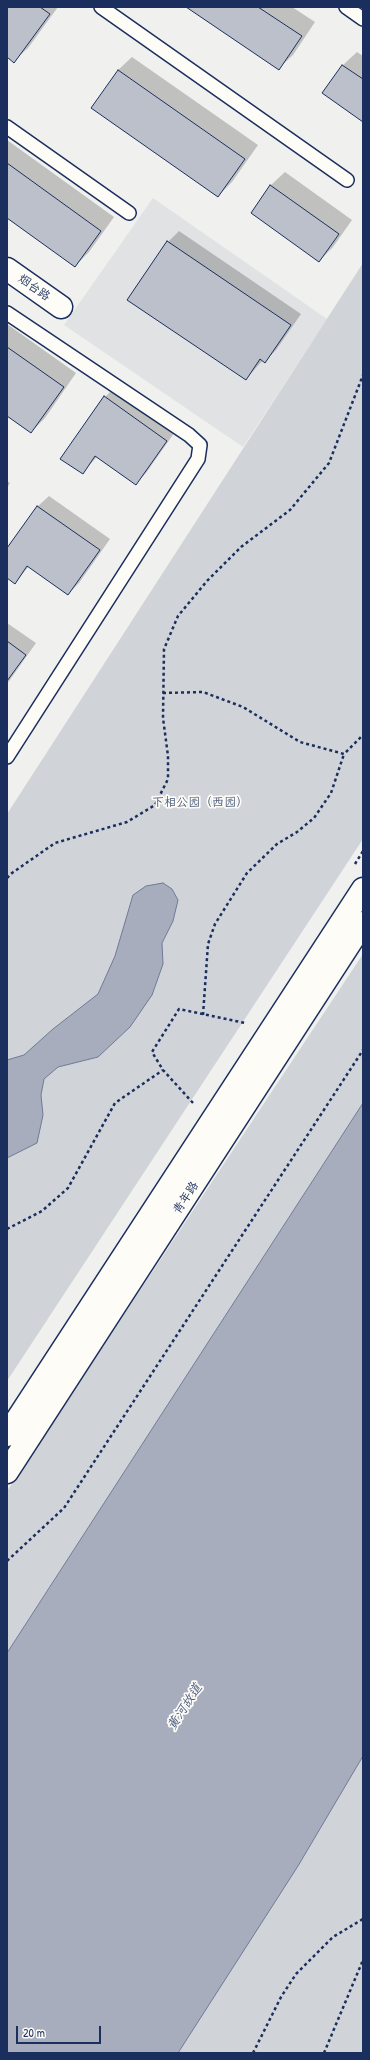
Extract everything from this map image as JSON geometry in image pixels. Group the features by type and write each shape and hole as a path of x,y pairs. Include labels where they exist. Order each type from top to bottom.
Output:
{"street":[{"name":"烟台路","path":"7,269 61,307"},
{"name":"青年路","path":"7,1435 363,889"},
{"name":"青年路","path":"11,1458 363,923"}],"lane":[{"path":"101,7 347,180"},
{"path":"346,7 363,19"},
{"path":"7,127 129,213"},
{"path":"7,313 189,435 200,445 198,459 7,757"}],"path":[{"path":"7,878 55,843 127,822 155,805 168,780 168,756 163,718 164,649 178,616 206,581 241,547 290,510 329,463 363,375"},
{"path":"163,692 203,692 244,707 300,742 344,754"},
{"path":"203,1015 208,944 215,924 247,872 277,844 297,832 314,818 331,793 344,754 363,735"},
{"path":"196,1106 163,1070 152,1052 179,1010 250,1024"},
{"path":"7,1562 64,1508 363,1050"},
{"path":"7,1229 42,1210 68,1188 115,1103 163,1070"},
{"path":"253,2053 280,1997 296,1974 333,1937 363,1919"},
{"path":"324,2053 363,1960"}],"shaded area":[{"path":"153,198 327,319 243,447 64,325"}],"green space":[{"name":"下相公园（西园）","path":"363,263 363,839 7,1381 7,814"},
{"path":"363,954 363,1103 7,1653 7,1491"},
{"path":"363,1756 363,2053 178,2053 358,1763"}],"water":[{"path":"163,883 172,889 178,900 173,921 162,943 163,964 152,995 130,1027 98,1057 58,1067 44,1079 41,1095 43,1115 37,1143 7,1158 7,1060 24,1055 53,1029 98,994 115,956 133,895 146,886"},
{"name":"黄河故道","path":"363,1103 363,1756 298,1866 178,2053 7,2053 7,1653"}],"building":[{"path":"7,7 40,7 50,14 14,63 7,57"},
{"path":"186,7 258,7 302,36 279,70"},
{"path":"342,65 363,79 363,122 322,93"},
{"path":"118,70 245,159 218,197 91,108"},
{"path":"7,163 101,231 75,267 7,218"},
{"path":"270,185 339,234 319,262 251,213"},
{"path":"167,241 291,325 265,363 260,359 246,380 127,300"},
{"path":"7,347 64,387 31,433 7,416"},
{"path":"104,396 167,441 136,485 95,456 83,474 60,459"},
{"path":"37,506 100,550 68,595 27,566 15,584 7,578 7,548"},
{"path":"7,641 26,655 7,681"}]}
